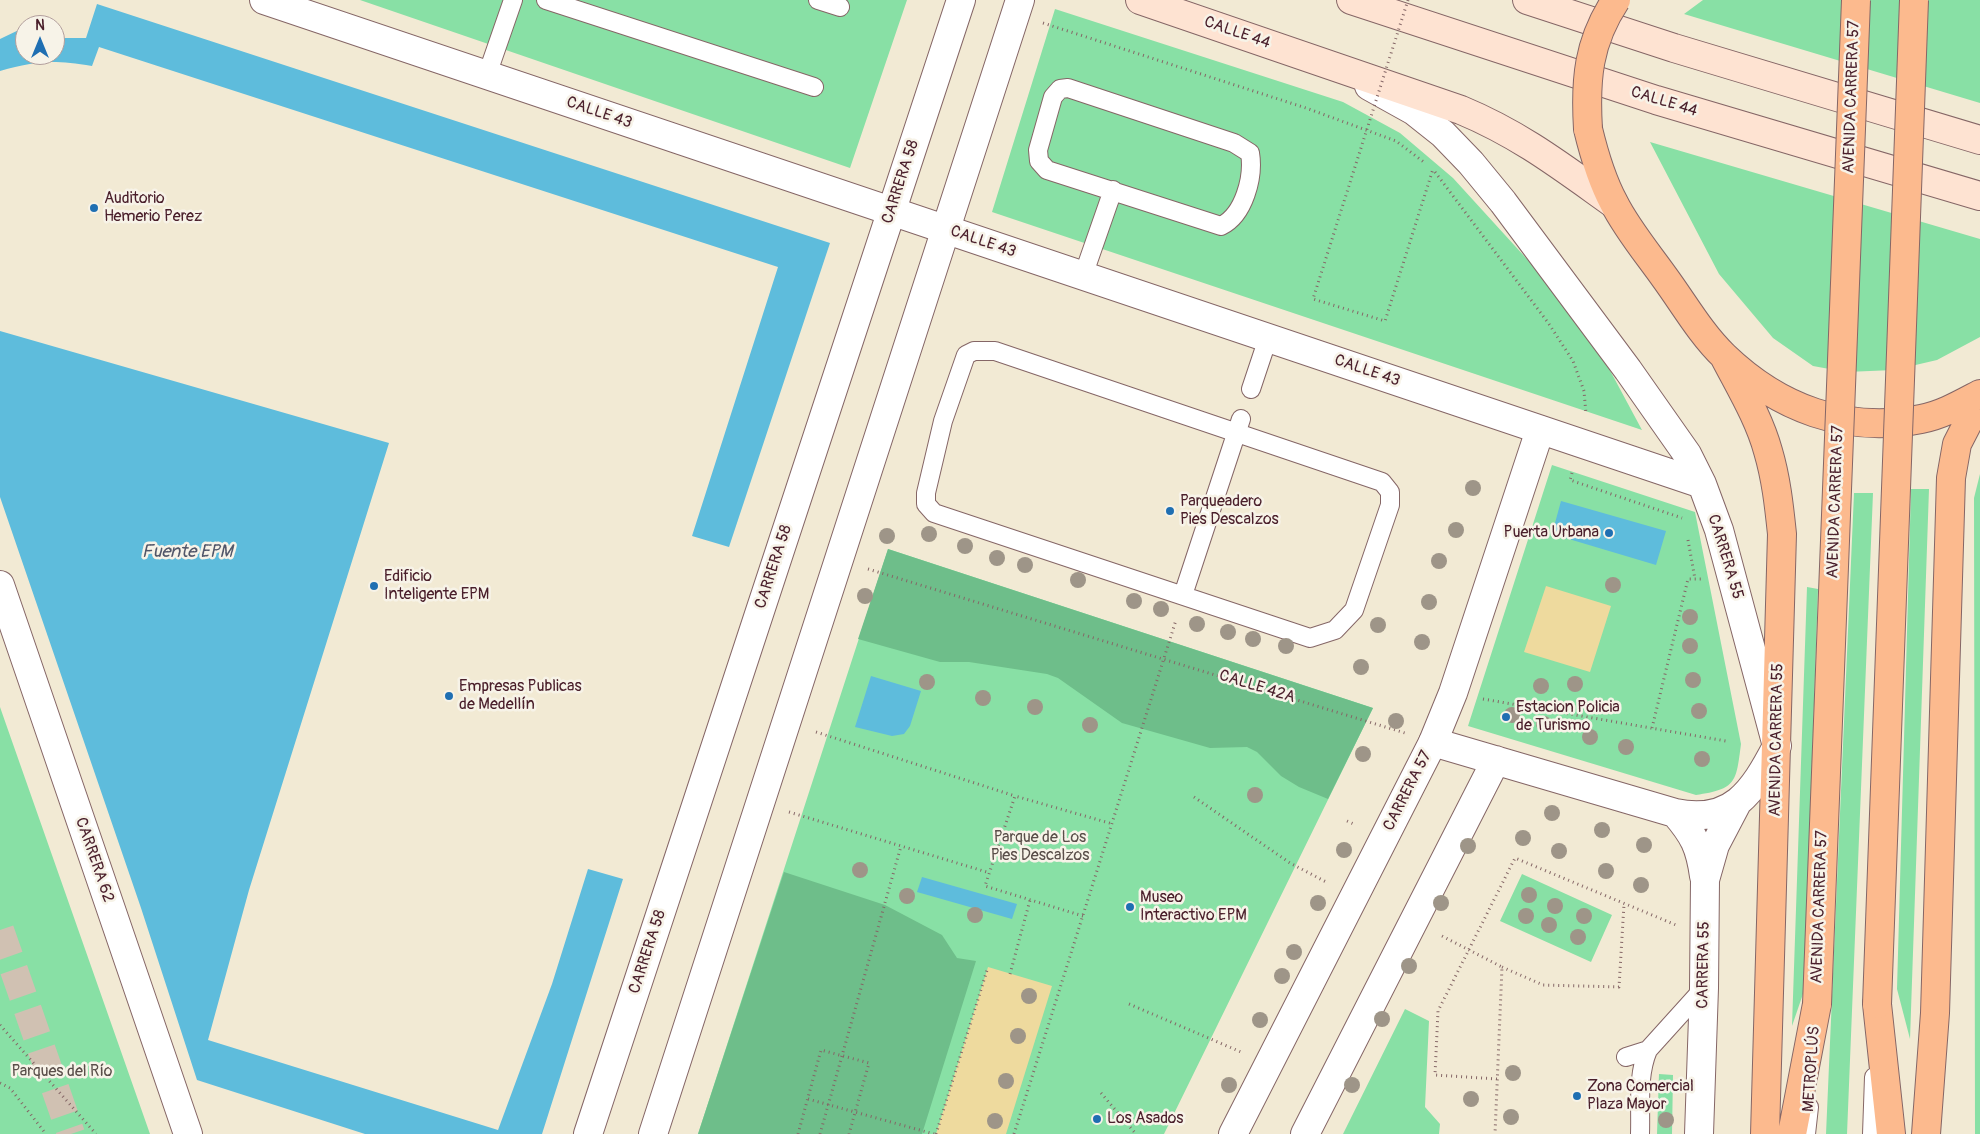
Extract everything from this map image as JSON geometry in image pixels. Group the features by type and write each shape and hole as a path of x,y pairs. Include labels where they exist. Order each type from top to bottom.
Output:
{"main road":[{"name":"CALLE 44","path":"1140,0 1461,110 1494,124 1524,140 1614,204"},
{"name":"CALLE 44","path":"1351,0 1656,100 1980,196"},
{"path":"1527,0 1674,48 1980,140"},
{"path":"1616,0 1607,14 1593,48 1586,87 1588,129 1598,167 1614,204 1705,335 1724,356 1762,387 1788,402 1826,418 1876,423 1921,419 1946,411 1980,394"},
{"name":"AVENIDA CARRERA 57","path":"1817,1004 1856,0"},
{"path":"1892,1134 1876,1004 1914,0"},
{"name":"AVENIDA CARRERA 55","path":"1724,356 1751,408 1768,449 1777,487 1782,534 1765,1134"},
{"path":"1926,1134 1935,1013 1951,478 1957,444 1980,399"},
{"path":"1792,1134 1817,1004"}],"street":[{"name":"CALLE 43","path":"264,0 1702,484"},
{"name":"CARRERA 58","path":"588,1134 961,0"},
{"path":"653,1134 1020,0"},
{"name":"CALLE 44","path":"1333,66 1414,111 1443,134 1471,163 1503,202 1652,402 1687,454 1702,484"},
{"name":"CARRERA 57","path":"1233,1134 1433,742 1453,693 1540,430"},
{"name":"CARRERA 55","path":"1702,484 1719,530 1777,746"},
{"name":"CARRERA 62","path":"0,585 188,1134"},
{"path":"1433,742 1674,813 1706,816 1722,813 1749,792 1762,774 1777,746"},
{"path":"1305,1134 1496,760"},
{"name":"CARRERA 55","path":"1699,1134 1704,988 1705,880 1715,845 1737,803"},
{"path":"1674,813 1694,837 1701,853 1705,880"}],"lane":[{"path":"487,75 513,0"},
{"path":"546,0 814,87"},
{"path":"818,0 840,7"},
{"path":"1068,88 1234,143 1250,154 1252,168 1238,213 1221,226 1113,190 1047,170 1039,161 1038,150 1053,97 1060,89 1068,88"},
{"path":"1083,276 1113,190"},
{"path":"1251,389 1268,338"},
{"path":"974,351 995,351 1238,426 1382,482 1390,492 1390,505 1354,610 1335,630 1310,638 934,513 926,504 926,493 943,420 966,355 974,351"},
{"path":"1182,595 1238,426"},
{"path":"1640,1134 1642,1070 1648,1050 1704,988"},
{"name":"METROPLÚS","path":"1806,1134 1817,1004"},
{"path":"1872,1134 1876,1004"},
{"path":"1626,1057 1648,1050"}],"path":[{"path":"1408,0 1314,299 1384,321 1433,169"},
{"path":"1043,23 1306,108 1396,141 1433,169 1549,324 1573,361 1584,391 1587,420"},
{"path":"1570,480 1684,518"},
{"path":"1652,728 1688,580 1695,579 1687,536"},
{"name":"CALLE 42A","path":"839,560 1433,742"},
{"path":"1014,1134 1164,660 1182,595"},
{"path":"1453,693 1726,741"},
{"path":"816,732 1015,796 1112,824"},
{"path":"1015,796 985,886 1083,916"},
{"path":"1194,797 1290,864 1314,875"},
{"path":"760,804 990,873"},
{"path":"820,1134 901,846"},
{"path":"1498,1079 1435,1075 1438,1011 1516,858 1678,925"},
{"path":"1010,974 1030,900"},
{"path":"1442,936 1542,985 1619,987 1624,904"},
{"path":"808,1099 935,1134 988,967"},
{"path":"1495,1134 1502,967"},
{"path":"1129,1004 1227,1046"},
{"path":"0,1027 96,1134"},
{"path":"798,1134 822,1050 869,1063 849,1134"},
{"path":"0,1083 10,1088 46,1134"},
{"path":"1101,1093 1136,1134"}],"green space":[{"path":"360,0 907,0 850,168"},
{"path":"1703,0 1980,0 1980,103 1684,14"},
{"path":"1055,9 1343,102 1400,133 1453,178 1546,280 1606,363 1642,430 992,212"},
{"path":"1650,142 1980,239 1980,337 1937,360 1894,370 1846,372 1813,366 1773,338 1719,274"},
{"path":"1552,465 1695,512 1741,744 1738,767 1732,782 1720,790 1696,795 1468,726"},
{"path":"1980,474 1980,1134 1975,1134 1974,498"},
{"path":"1911,489 1929,489 1910,1039 1897,989"},
{"path":"1854,493 1873,493 1847,1134 1826,1134"},
{"name":"Parque de Los Pies Descalzos","path":"888,549 1373,708 1164,1134 698,1134"},
{"path":"888,549 1373,708 1328,799 1299,787 1281,776 1257,752 1247,747 1210,748 1122,723 1058,678 1047,674 969,662 940,662 858,639"},
{"path":"1807,587 1818,589 1804,991 1792,1026"},
{"name":"Parques del Río","path":"0,707 7,727 150,1134 0,1134"},
{"path":"784,872 885,905 942,935 957,958 976,961 922,1134 698,1134"},
{"path":"1522,874 1612,915 1591,962 1500,921"},
{"path":"1405,1009 1429,1021 1425,1107 1440,1124 1439,1134 1343,1134"},
{"path":"1659,1074 1673,1075 1672,1134 1657,1134"}],"sand":[{"path":"1546,586 1611,606 1590,672 1524,652"},
{"path":"988,967 1052,986 1006,1134 936,1134"}],"water":[{"path":"97,4 830,243 729,547 692,536 778,267 99,47 92,66 65,63 65,38 86,38"},
{"path":"15,32 15,65 25,65 0,71 0,39"},
{"name":"Fuente EPM","path":"0,331 389,443 249,890 208,1040 498,1130 552,984 588,869 623,879 542,1134 365,1134 197,1080 141,908 0,497"},
{"name":"Puerta Urbana","path":"1561,501 1666,531 1656,565 1552,534"},
{"path":"871,676 921,691 910,726 904,734 892,736 855,727"},
{"path":"922,877 1017,904 1012,919 917,892"}],"tunnel":[{"path":"0,930 71,1134"}],"place":[{"name":"Auditorio Hemerio Perez","path":"94,208"},
{"name":"Parqueadero Pies Descalzos","path":"1170,511"},
{"name":"Puerta Urbana","path":"1609,533"},
{"name":"Edificio Inteligente EPM","path":"374,586"},
{"name":"Empresas Publicas de Medellín","path":"449,696"},
{"name":"Estacion Policia de Turismo","path":"1506,717"},
{"name":"Museo Interactivo EPM","path":"1130,907"},
{"name":"Zona Comercial Plaza Mayor","path":"1577,1096"},
{"name":"Los Asados","path":"1097,1119"}]}
